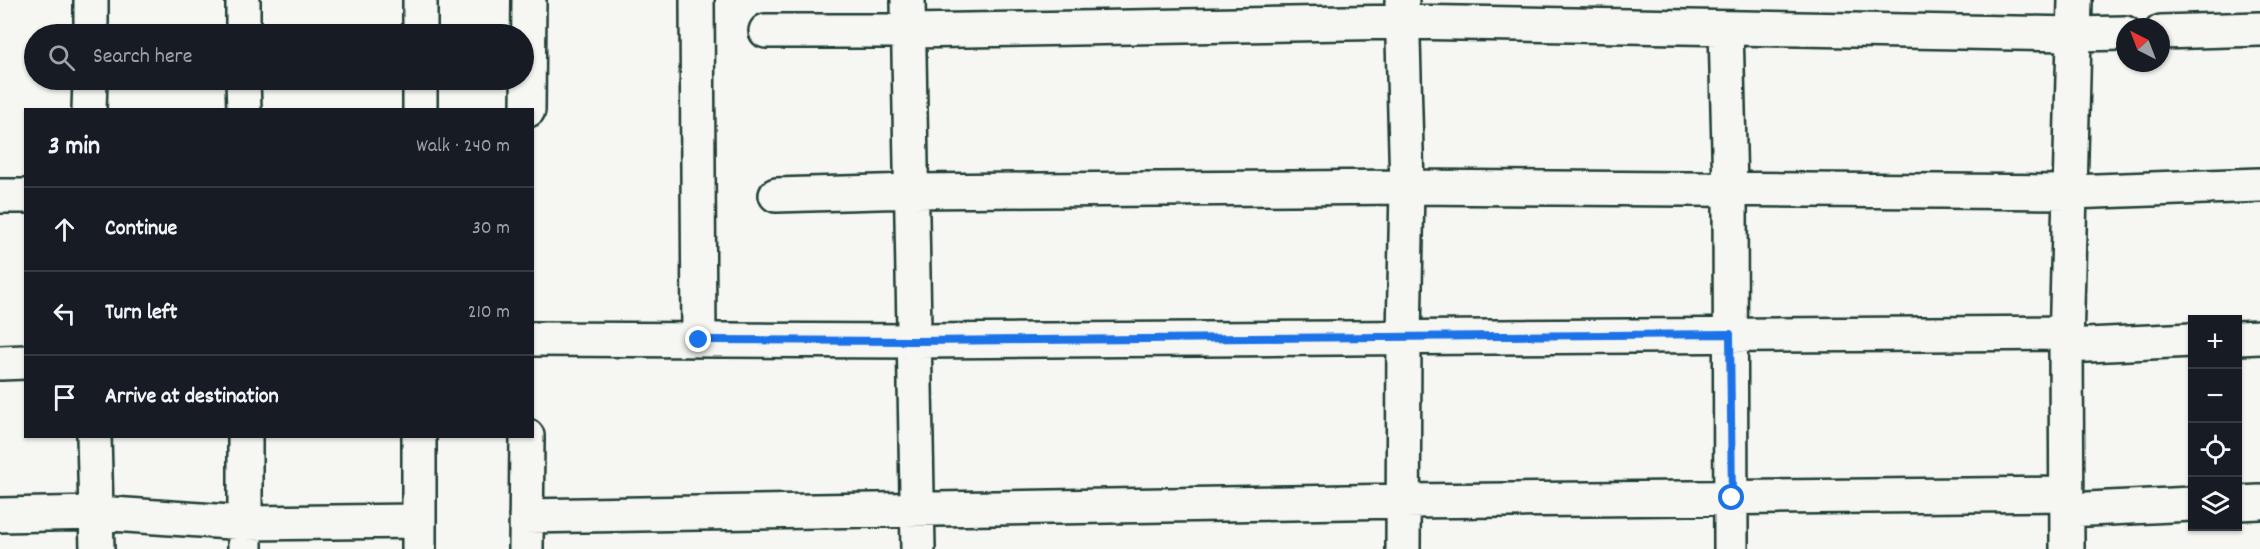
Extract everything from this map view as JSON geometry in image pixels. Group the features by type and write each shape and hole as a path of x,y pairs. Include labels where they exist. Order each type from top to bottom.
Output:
{"street":[{"path":"91,0 91,24"},
{"path":"243,0 243,24"},
{"path":"420,0 420,24"},
{"path":"529,0 529,24"},
{"path":"697,0 699,340"},
{"path":"2067,549 2066,339 2075,0"},
{"path":"766,31 909,16 1402,11 1726,28 2116,33"},
{"path":"1402,11 1407,187 1403,549"},
{"path":"909,16 918,549"},
{"path":"1726,28 1730,190 1731,549"},
{"path":"2170,32 2260,29"},
{"path":"89,108 90,90"},
{"path":"243,90 244,108"},
{"path":"420,90 420,108"},
{"path":"528,90 528,108"},
{"path":"776,195 912,191 1407,187 2070,192 2260,185"},
{"path":"0,196 24,196"},
{"path":"534,339 914,341 1730,334 2188,340"},
{"path":"2242,338 2260,337"},
{"path":"0,363 24,362"},
{"path":"94,438 97,549"},
{"path":"245,438 245,536"},
{"path":"0,514 97,513 245,536 419,535 419,438"},
{"path":"526,438 526,549"},
{"path":"526,516 1403,501 1732,498 2188,504"},
{"path":"2242,503 2260,502"}],"route":[{"path":"699,340 914,341 1730,334 1732,498"}]}
